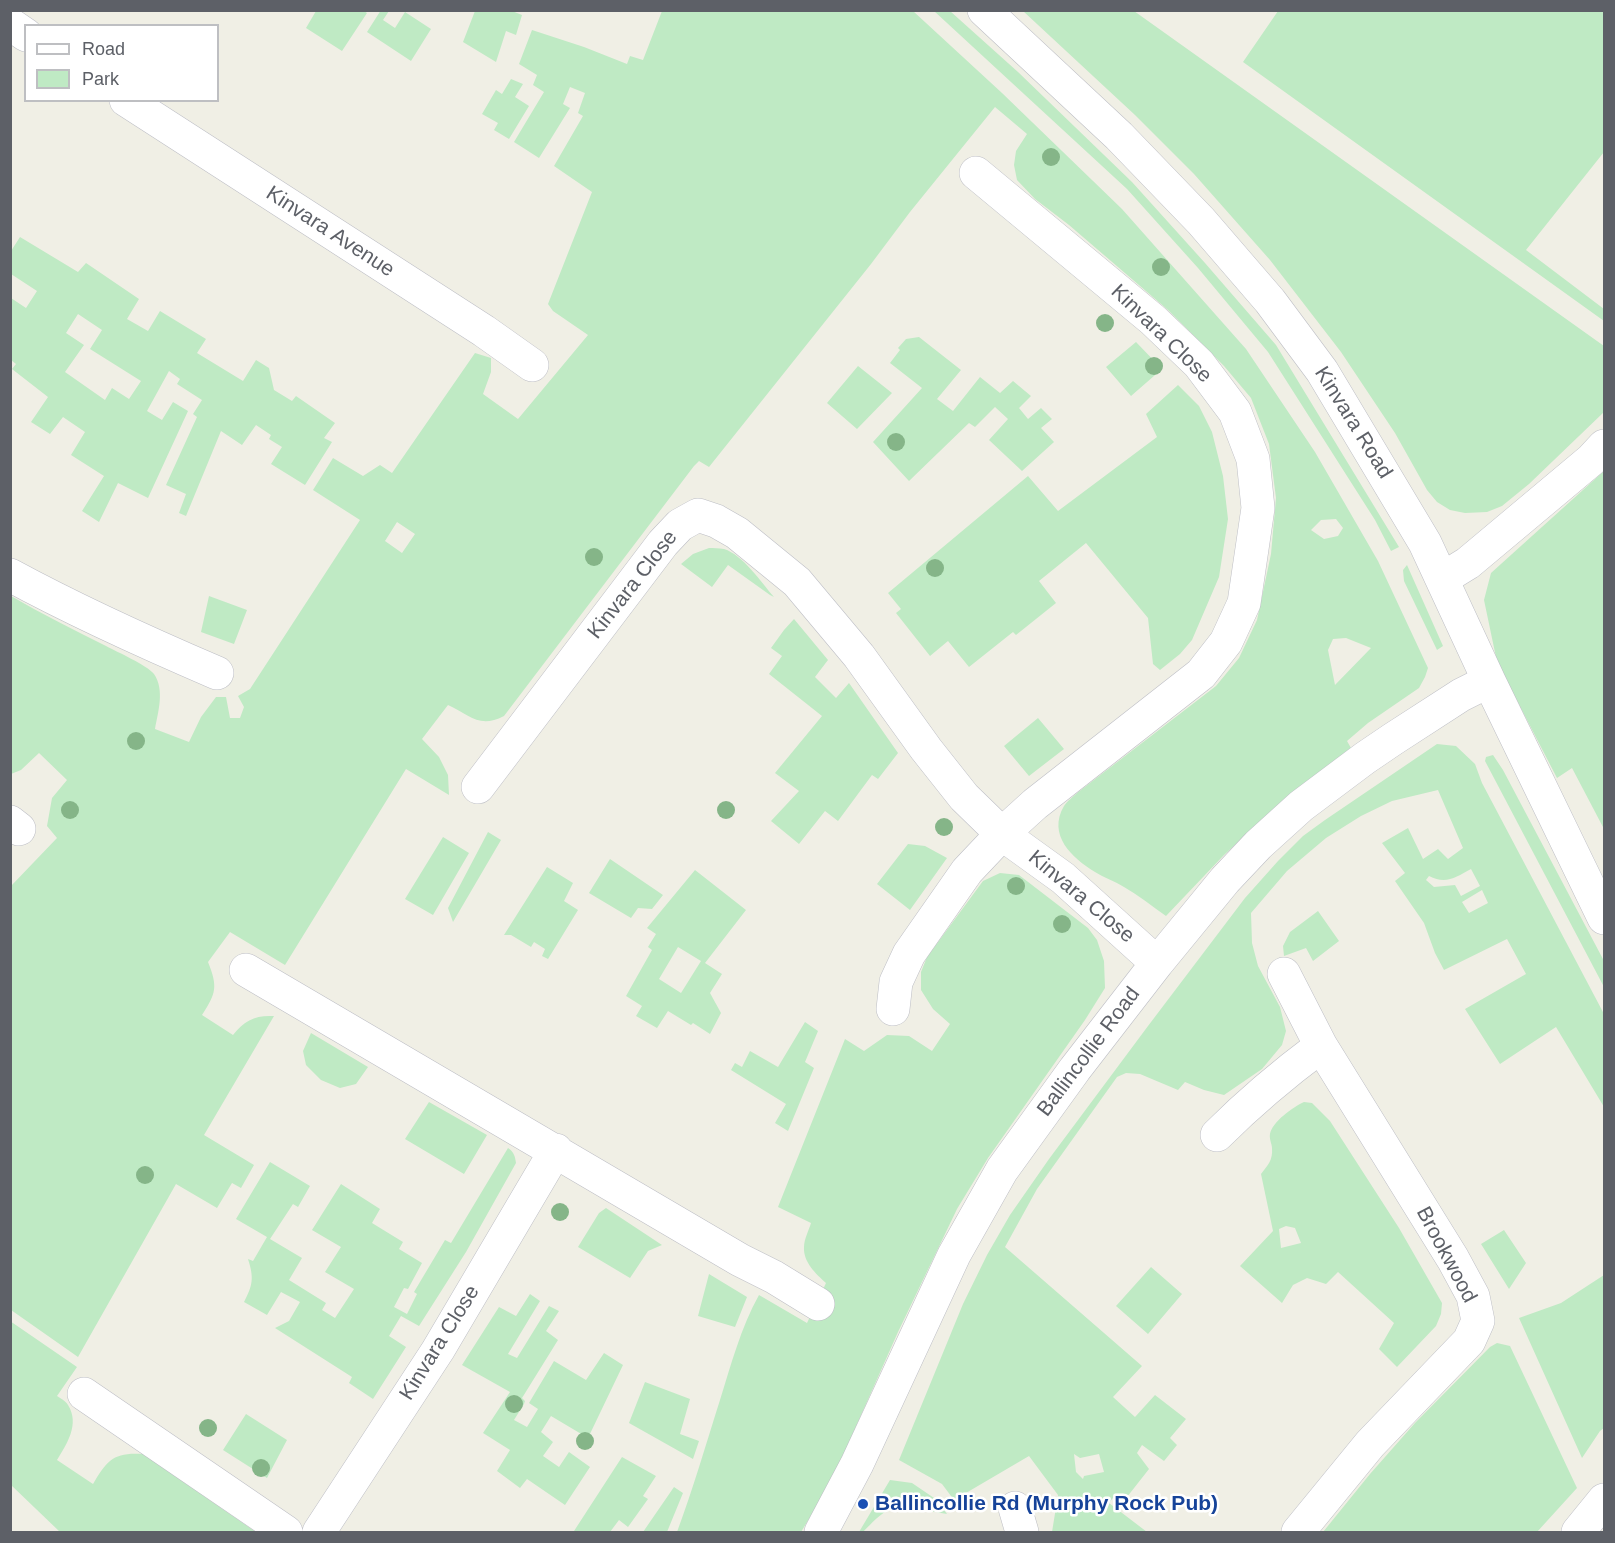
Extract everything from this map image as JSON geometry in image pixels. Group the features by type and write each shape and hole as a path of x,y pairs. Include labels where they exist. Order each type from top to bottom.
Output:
{"street":[{"name":"Kinvara Road","path":"984,10 1119,136 1201,221 1270,302 1328,381 1425,543 1489,681 1605,918"},
{"path":"10,24 24,34"},
{"name":"Kinvara Avenue","path":"129,102 474,324 532,365"},
{"name":"Kinvara Close","path":"893,1009 897,982 909,954 967,872 1002,834 1035,804 1201,674 1226,642 1244,603 1258,508 1253,459 1235,412 1199,364 1153,320 976,173"},
{"path":"1442,579 1468,563 1605,446"},
{"name":"Kinvara Close","path":"478,787 663,543 680,525 698,515 717,521 737,533 797,582 859,656 926,749 964,797 1002,834 1063,878 1157,963"},
{"path":"10,575 129,635 217,673"},
{"name":"Ballincollie Road","path":"822,1533 862,1454 954,1255 1002,1170 1075,1069 1157,963 1257,845 1301,806 1365,758 1461,695 1489,681"},
{"path":"246,970 818,1304"},
{"name":"Brookwood","path":"1284,974 1321,1046 1453,1259 1473,1296 1478,1321 1469,1341 1370,1444 1298,1533"},
{"path":"1217,1135 1283,1074 1321,1046"},
{"name":"Kinvara Close","path":"319,1533 438,1350 556,1150"},
{"path":"84,1394 286,1533"}],"green space":[{"path":"381,10 389,11 383,20 395,28 405,12 431,29 411,61 367,32"},
{"path":"1601,10 1604,13 1604,152 1526,250 1604,309 1604,321 1243,62 1278,11"},
{"path":"316,11 364,11 367,13 342,51 306,28"},
{"path":"475,11 512,11 522,15 516,35 506,31 496,62 463,42"},
{"path":"662,11 913,11 1122,209 1246,349 1315,452 1378,561 1428,668 1425,677 1419,688 1368,723 1347,741 1351,748 1288,796 1224,855 1166,916 1129,890 1086,866 1064,845 1058,827 1067,802 1216,686 1239,658 1257,620 1271,554 1276,498 1269,444 1251,398 1224,366 1168,310 1069,225 1035,199 1017,180 1014,165 1016,151 1027,134 995,107 709,467 699,461 694,466 504,716 495,720 481,721 448,705 422,739 439,757 448,775 449,795 406,769 285,965 230,932 208,962 214,990 202,1015 233,1035 251,1020 261,1016 274,1016 204,1135 254,1165 241,1188 232,1183 217,1208 176,1184 78,1357 11,1310 11,886 57,838 47,826 52,798 67,780 39,753 21,770 11,774 11,596 150,670 157,680 160,694 155,729 189,742 201,717 216,697 226,697 230,718 240,718 244,707 238,696 250,689 360,520 313,490 333,458 363,476 380,465 392,473 475,353 491,358 491,372 483,394 518,419 588,335 553,311 548,304 592,192 554,166 583,116 578,113 585,93 570,87 563,104 570,108 539,158 514,142 544,92 533,85 537,75 519,64 532,30 627,64 630,56 643,60","holes":["1336,519 1343,528 1338,536 1324,539 1311,530 1321,520","397,522 415,534 402,553 385,541","1346,638 1371,648 1335,685 1328,650 1333,639"]},
{"path":"934,11 950,11 1018,72 1132,182 1205,263 1276,345 1399,547 1391,551 1375,520 1268,352 1198,268 1127,189"},
{"path":"1023,11 1134,11 1604,346 1604,412 1529,484 1502,506 1487,512 1465,513 1450,510 1437,502 1427,490 1395,433 1341,352 1270,260 1194,174 1135,115"},
{"path":"511,79 523,84 515,97 529,106 509,139 494,130 498,123 482,114 496,90 502,94"},
{"path":"20,237 78,272 86,263 139,299 127,319 148,331 160,311 206,339 197,353 243,381 256,360 269,368 274,390 292,401 296,396 335,423 324,438 332,442 305,485 271,464 282,447 269,439 271,435 256,425 242,445 221,431 186,516 179,513 186,494 166,485 197,417 193,414 202,400 177,384 180,379 169,371 147,411 162,420 173,402 188,411 148,498 118,483 99,522 82,511 104,476 71,455 85,432 63,417 50,434 31,422 48,397 12,369 16,364 11,360 11,298 26,308 37,291 11,274 11,251","holes":["78,314 102,330 90,349 141,381 129,399 112,388 105,400 65,372 84,345 66,333"]},
{"path":"919,337 961,370 937,399 953,411 980,377 1000,393 1013,381 1031,396 1019,408 1028,419 1041,408 1052,419 1041,428 1054,442 1022,471 989,440 1008,419 995,407 975,427 969,423 909,481 873,442 922,388 890,363 906,339"},
{"path":"1136,342 1162,369 1131,396 1106,367"},
{"path":"858,366 892,393 857,429 827,403"},
{"path":"1178,385 1199,406 1212,432 1223,476 1228,519 1219,577 1192,640 1180,654 1160,670 1153,664 1148,618 1086,543 1039,581 1056,603 1016,635 1013,632 969,667 948,641 930,656 896,613 901,609 888,593 1028,476 1058,511 1157,437 1146,414"},
{"path":"1604,471 1604,829 1572,768 1557,778 1497,662 1484,600 1491,573"},
{"path":"709,548 724,549 738,557 774,597 728,565 712,587 681,564 693,554"},
{"path":"1407,565 1443,646 1437,650 1404,581 1403,570"},
{"path":"209,596 247,610 234,644 201,632"},
{"path":"794,619 828,660 815,677 836,698 849,683 898,753 878,779 872,775 838,821 825,811 799,844 771,821 799,791 775,773 822,716 769,674 782,656 771,648"},
{"path":"1038,718 1064,749 1029,776 1004,746"},
{"path":"1437,744 1456,746 1475,764 1482,783 1604,1014 1604,1107 1556,1027 1500,1064 1465,1009 1526,974 1507,939 1444,970 1424,923 1395,881 1405,873 1382,843 1408,828 1423,859 1438,849 1448,859 1463,848 1438,790 1392,801 1361,816 1326,838 1287,871 1251,913 1252,943 1258,966 1280,1007 1286,1031 1282,1045 1262,1069 1224,1095 1185,1082 1178,1090 1140,1074 1126,1073 1117,1077 1037,1189 1005,1247 1142,1366 1113,1397 1135,1417 1155,1395 1186,1419 1170,1438 1177,1445 1164,1461 1142,1445 1137,1453 1149,1469 1127,1497 1116,1494 1109,1503 1147,1532 1052,1532 1058,1495 1029,1456 954,1500 942,1484 899,1460 963,1304 987,1255 1010,1215 1049,1159 1245,898 1303,836","holes":["1471,869 1480,886 1461,896 1455,885 1434,887 1426,880 1429,876 1441,880 1451,879","1482,890 1488,903 1469,913 1462,902","1074,1454 1080,1458 1099,1454 1104,1472 1084,1476 1083,1479 1076,1472"]},
{"path":"1493,755 1604,961 1604,987 1485,761 1486,757"},
{"path":"488,832 501,840 453,922 448,908"},
{"path":"443,837 469,853 433,915 405,899"},
{"path":"908,844 925,846 947,858 910,910 877,884"},
{"path":"610,859 663,895 652,909 638,908 631,918 589,893"},
{"path":"547,867 573,883 564,901 578,910 548,959 542,956 545,949 534,942 531,947 511,935 504,935"},
{"path":"695,870 746,910 705,963 722,974 710,993 721,1013 710,1034 668,1011 657,1028 636,1016 642,1006 626,996 652,950 648,947 656,934 647,928","holes":["678,947 701,961 681,993 659,979"]},
{"path":"1000,873 1019,875 1088,928 1097,940 1104,961 1105,988 988,1158 957,1209 898,1332 842,1458 801,1532 677,1532 737,1346 759,1295 807,1323 826,1283 811,1267 804,1252 811,1223 778,1207 845,1039 864,1051 887,1035 909,1036 932,1051 950,1024 933,1009 921,990 921,972 927,957 983,881"},
{"path":"1318,911 1339,941 1313,961 1306,948 1284,956 1283,946 1290,932"},
{"path":"805,1022 818,1031 805,1062 814,1068 788,1131 775,1123 786,1104 731,1070 735,1063 742,1067 750,1051 778,1067"},
{"path":"311,1033 368,1067 356,1084 340,1088 321,1080 306,1065 303,1051"},
{"path":"429,1102 487,1135 464,1174 405,1139"},
{"path":"1312,1103 1330,1121 1399,1228 1442,1303 1441,1314 1436,1326 1397,1367 1379,1349 1394,1323 1338,1272 1326,1284 1307,1278 1293,1285 1282,1303 1240,1266 1273,1231 1261,1174 1272,1156 1270,1136 1272,1129 1284,1115 1299,1104","holes":["1286,1226 1295,1228 1301,1243 1281,1248 1279,1229"]},
{"path":"508,1148 514,1154 516,1163 466,1252 419,1326 401,1316 389,1336 406,1347 373,1399 349,1383 352,1377 275,1328 289,1321 300,1302 281,1292 267,1315 244,1302 252,1281 248,1259 253,1261 267,1237 236,1219 270,1162 310,1186 298,1207 293,1204 270,1239 302,1258 289,1280 326,1303 322,1310 335,1318 354,1289 325,1272 341,1247 312,1230 341,1184 380,1209 372,1223 403,1242 399,1249 422,1263 408,1289 404,1288 394,1307 407,1314 417,1294 414,1292 445,1240 451,1243"},
{"path":"606,1208 662,1245 648,1251 630,1278 578,1247 599,1213"},
{"path":"1504,1230 1526,1263 1509,1289 1481,1244"},
{"path":"1151,1267 1182,1294 1148,1334 1116,1306"},
{"path":"709,1274 747,1297 735,1327 698,1316"},
{"path":"1604,1275 1604,1428 1582,1458 1519,1318 1561,1303"},
{"path":"530,1294 540,1301 508,1354 517,1358 549,1306 559,1311 546,1331 558,1340 522,1398 525,1401 524,1404 514,1420 527,1427 538,1409 529,1403 554,1361 586,1380 604,1353 623,1365 588,1438 551,1416 541,1432 553,1442 543,1456 559,1467 569,1452 590,1467 565,1505 527,1479 520,1488 497,1471 510,1450 483,1433 510,1392 462,1365 499,1307 516,1316"},
{"path":"10,1321 77,1367 57,1396 67,1404 73,1419 71,1434 57,1460 93,1484 112,1459 125,1454 143,1454 256,1532 60,1532 11,1485"},
{"path":"1497,1343 1510,1346 1577,1488 1537,1532 1323,1532 1415,1423 1490,1347"},
{"path":"645,1382 690,1399 680,1434 699,1441 693,1459 629,1423"},
{"path":"246,1414 287,1440 267,1478 223,1450"},
{"path":"622,1457 656,1476 643,1496 648,1499 628,1527 619,1520 610,1532 574,1531"},
{"path":"890,1480 912,1483 937,1500 947,1514 911,1508 893,1508 880,1515 863,1532 859,1532"},
{"path":"674,1487 683,1493 667,1532 643,1532"}],"place":[{"name":"Ballincollie Rd (Murphy Rock Pub)","path":"863,1504"}]}
